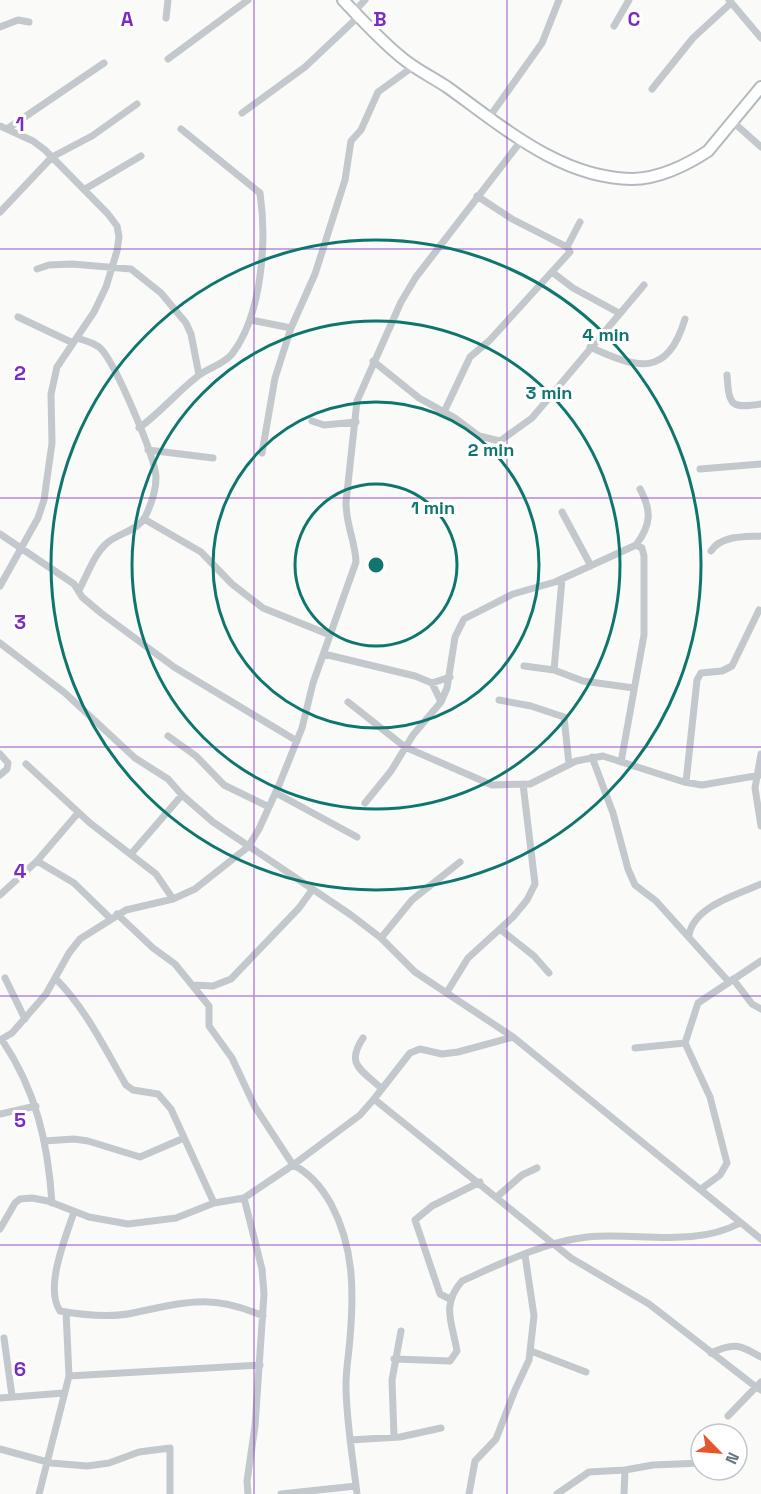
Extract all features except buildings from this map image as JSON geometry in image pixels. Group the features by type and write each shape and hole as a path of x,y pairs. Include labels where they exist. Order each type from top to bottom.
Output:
{"street":[{"path":"166,18 168,0"},
{"path":"168,59 248,0"},
{"path":"343,0 403,59 521,141 575,167 616,177 634,179 683,166 697,158 708,151 761,87"},
{"path":"242,114 305,67 356,14 365,0"},
{"path":"488,119 542,43 559,0"},
{"path":"614,26 629,0"},
{"path":"652,89 693,38 730,2 761,38"},
{"path":"0,27 18,20 29,22"},
{"path":"400,75 403,59"},
{"path":"3,128 104,63"},
{"path":"262,453 275,378 291,328 315,274 345,180 351,141 361,130 378,92 414,66"},
{"path":"0,212 52,157 92,136 137,104"},
{"path":"732,121 761,147"},
{"path":"0,586 21,550 44,500 52,443 53,381 57,367 98,304 112,267 119,237 117,225 52,157 33,141 3,128"},
{"path":"139,428 162,411 199,375 219,365 231,355 251,320 261,260 260,193 181,129"},
{"path":"52,1203 44,1141 36,1106 19,1065 1,1040 25,1019 56,979 69,953 80,939 114,916 142,904 173,899 195,889 248,847 276,793 297,741 330,635 356,562 356,549 346,518 357,401 400,302 416,277 521,141"},
{"path":"85,189 141,156"},
{"path":"444,412 470,357 489,341 570,252 567,247 512,219 477,196"},
{"path":"567,247 580,222"},
{"path":"37,269 49,265 72,264 131,269 143,277 176,309 191,334 199,375"},
{"path":"552,272 573,288 619,313"},
{"path":"373,361 419,399 444,412 479,436 500,441 532,418 590,346 644,285"},
{"path":"18,317 75,341 94,344 102,350 139,428 156,477 155,492 144,519 135,527 107,542 79,590"},
{"path":"590,346 612,356 653,364 668,354 676,343 685,319"},
{"path":"251,320 291,328"},
{"path":"727,375 729,399 733,404 739,407 761,404"},
{"path":"312,421 324,425 356,422"},
{"path":"148,450 213,458"},
{"path":"700,469 761,464"},
{"path":"364,803 391,771 405,747 441,702 450,677 455,638 464,619 513,594 562,579 636,545 647,532 650,514 640,489"},
{"path":"562,512 591,566"},
{"path":"144,519 201,552 232,584 263,608 330,635"},
{"path":"0,534 21,550 50,566 79,590 82,597 101,613 174,667 297,741"},
{"path":"711,551 715,544 728,539 761,536"},
{"path":"621,762 644,635 644,556 642,548 636,545"},
{"path":"554,670 562,579"},
{"path":"686,782 697,680 701,673 722,671 732,666 759,610"},
{"path":"0,643 65,693 135,758 168,778 182,795 248,847 381,938 415,972 513,1037 740,1223 760,1236"},
{"path":"324,654 415,676 432,683 450,677"},
{"path":"524,666 554,670 583,681 634,688"},
{"path":"432,683 441,702"},
{"path":"499,700 531,706 564,717 569,764"},
{"path":"348,702 405,747 476,780 492,785 530,784 569,764 603,756 702,785 759,776"},
{"path":"168,736 182,743 224,785 269,807"},
{"path":"0,754 8,763 7,770 0,775"},
{"path":"761,754 756,802 761,826"},
{"path":"592,757 613,813 628,869 635,885 656,901 752,1004 761,1009"},
{"path":"26,764 78,813 156,874 173,899"},
{"path":"447,992 468,958 527,900 535,884 523,784"},
{"path":"276,793 357,837"},
{"path":"131,854 182,795"},
{"path":"0,895 37,861 78,813"},
{"path":"37,861 74,883 175,964 205,999 209,1006 209,1026 232,1058 255,1107 293,1165 309,1175 324,1192 346,1237 352,1264 352,1315 346,1383 356,1490 281,1494"},
{"path":"381,938 412,900 460,862"},
{"path":"689,935 691,924 698,916 717,904 761,884"},
{"path":"193,985 213,986 231,979 299,908 312,890"},
{"path":"500,929 534,957 549,973"},
{"path":"701,1189 720,1175 727,1163 710,1098 685,1043 699,1003 761,961"},
{"path":"5,978 25,1019"},
{"path":"56,979 69,992 93,1027 126,1085 133,1090 158,1094 163,1099 214,1203"},
{"path":"205,999 213,986"},
{"path":"0,1229 20,1199 32,1198 74,1212 128,1224 154,1223 176,1218 214,1203 244,1198 360,1115 410,1053 420,1049 442,1054 458,1053 513,1037"},
{"path":"363,1038 355,1050 354,1060 359,1069 381,1088"},
{"path":"634,1048 685,1043"},
{"path":"374,1099 498,1196 571,1258 649,1305 711,1353 759,1386 728,1416"},
{"path":"0,1114 36,1106"},
{"path":"44,1141 88,1141 140,1157 184,1138"},
{"path":"498,1196 522,1175 537,1168"},
{"path":"450,1299 440,1294 415,1220 432,1206 480,1182"},
{"path":"244,1198 262,1269 263,1316 247,1481 248,1494"},
{"path":"74,1212 60,1258 54,1289 55,1303 60,1311 133,1314 163,1305 217,1302 241,1307 263,1316"},
{"path":"394,1359 450,1361 455,1357 457,1351 448,1306 462,1281 553,1243 602,1236 634,1239 722,1233 740,1223"},
{"path":"469,1494 475,1461 496,1440 514,1390 525,1372 531,1351 534,1316 525,1256"},
{"path":"39,1494 69,1376 66,1312"},
{"path":"394,1437 392,1380 401,1330"},
{"path":"4,1338 12,1396"},
{"path":"711,1353 728,1345 741,1346 761,1357"},
{"path":"531,1351 586,1372"},
{"path":"69,1376 260,1365"},
{"path":"0,1398 64,1393"},
{"path":"350,1440 394,1437 441,1428"},
{"path":"0,1449 46,1462 87,1466 109,1463 139,1452 170,1448 170,1494"},
{"path":"557,1494 589,1472 689,1464"},
{"path":"624,1494 625,1470"}]}
